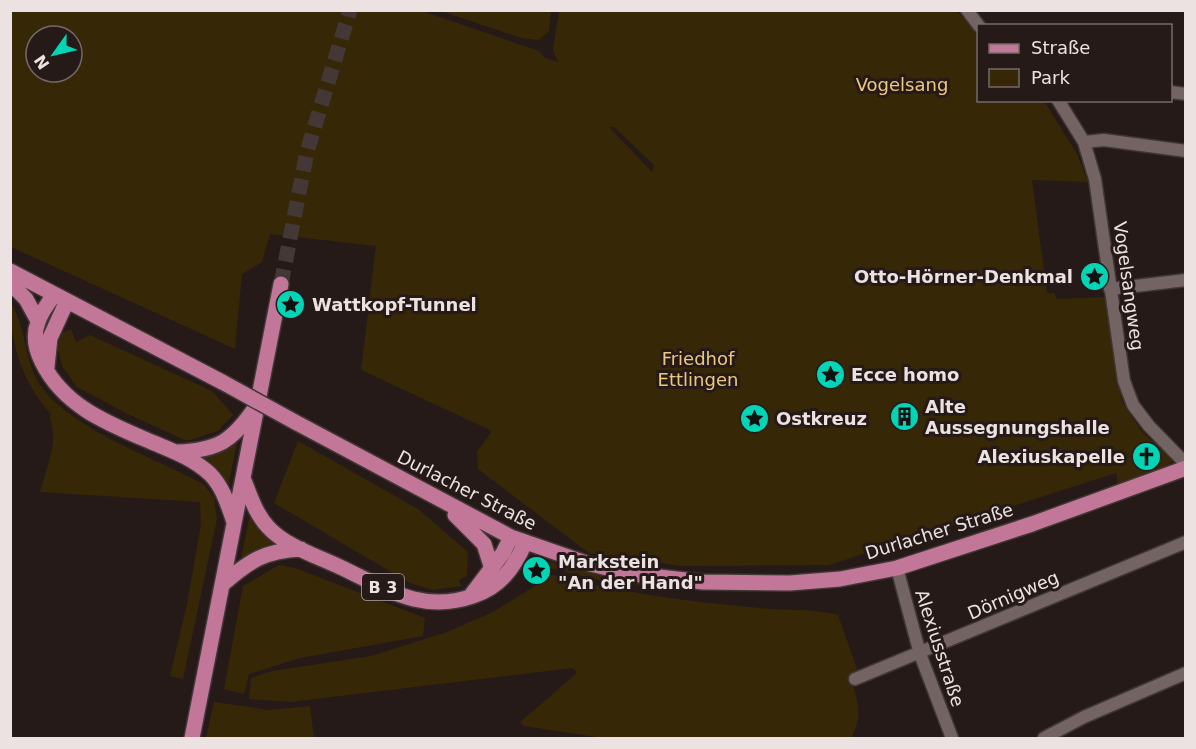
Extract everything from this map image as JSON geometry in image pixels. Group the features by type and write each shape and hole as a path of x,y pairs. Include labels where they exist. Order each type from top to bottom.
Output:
{"main road":[{"name":"Durlacher Straße","path":"10,271 224,383 441,502 518,540 586,563 633,574 703,582 790,583 840,579 897,568 1002,534 1185,466"},
{"path":"10,283 26,299 38,321 36,344 48,373 68,399 82,408 178,452 209,473 219,485 234,522"},
{"path":"192,738 281,284"},
{"path":"38,321 60,298"},
{"path":"48,373 50,338 60,298"},
{"path":"178,452 211,449 225,442 239,430 258,403"},
{"path":"243,478 258,514 269,529 301,549"},
{"path":"441,502 484,544 492,569"},
{"path":"470,597 518,540"},
{"name":"B 3","path":"301,549 404,597 438,604 454,603 485,592 508,574 518,540"},
{"path":"223,584 258,557 277,550 301,549"}],"street":[{"path":"967,10 978,24"},
{"name":"Vogelsangweg","path":"1059,102 1084,142 1100,209 1124,381 1133,405 1185,466"},
{"path":"1084,142 1104,140 1185,151"},
{"path":"1110,289 1185,280"},
{"name":"Dörnigweg","path":"855,679 920,654 1185,542"},
{"name":"Alexiusstraße","path":"897,568 920,654 952,738"},
{"path":"1044,738 1084,717 1185,673"}],"green space":[{"path":"551,10 549,31 539,40 521,38 441,11"},
{"path":"11,11 422,11 539,51 545,58 558,62 553,50 559,11 957,11 977,34 977,102 1045,102 1077,154 1088,182 1032,180 1047,293 1054,293 1057,299 1105,297 1122,402 1142,432 1173,459 1168,467 1118,485 1116,473 829,565 681,566 589,553 478,469 477,452 492,431 361,370 376,246 270,234 262,262 242,274 235,349 11,247","holes":["609,127 614,127 654,165 652,172"]},
{"path":"10,302 19,319 35,376 47,394 64,410 86,425 203,484 214,497 217,519 183,679 170,676 187,604 201,524 200,502 40,492 53,444 49,416 52,415 33,390 20,363 12,333"},
{"path":"71,329 76,342 90,335 212,391 233,415 218,431 187,441 77,387 62,366 57,346 62,333"},
{"path":"235,441 237,442 228,487 197,457 219,452"},
{"path":"298,441 418,509 468,552 467,576 459,580 461,586 433,590 410,583 274,503"},
{"path":"250,514 283,544 263,547 243,560 241,559"},
{"path":"531,558 611,579 671,587 678,591 602,581 540,566 527,567 516,573 525,561"},
{"path":"279,565 295,568 425,618 423,636 300,658 249,674 244,694 224,689 243,586"},
{"path":"553,575 681,599 733,606 818,611 838,615 857,669 850,675 858,707 857,722 851,738 603,738 524,726 520,722 577,673 573,668 290,702 249,699 251,678 272,671 371,656 447,632 493,612"},
{"path":"214,702 269,710 310,706 314,738 206,738"}],"tunnel":[{"path":"281,284 307,152 350,10"}],"place":[{"name":"Otto-Hörner-Denkmal","path":"1094,276"},
{"name":"Wattkopf-Tunnel","path":"291,304"},
{"name":"Ecce homo","path":"830,374"},
{"name":"Alte Aussegnungshalle","path":"904,416"},
{"name":"Ostkreuz","path":"755,418"},
{"name":"Alexiuskapelle","path":"1146,456"},
{"name":"Markstein \"An der Hand\"","path":"537,571"}],"park label":[{"name":"Vogelsang","path":"902,84"},
{"name":"Friedhof Ettlingen","path":"698,368"}]}
